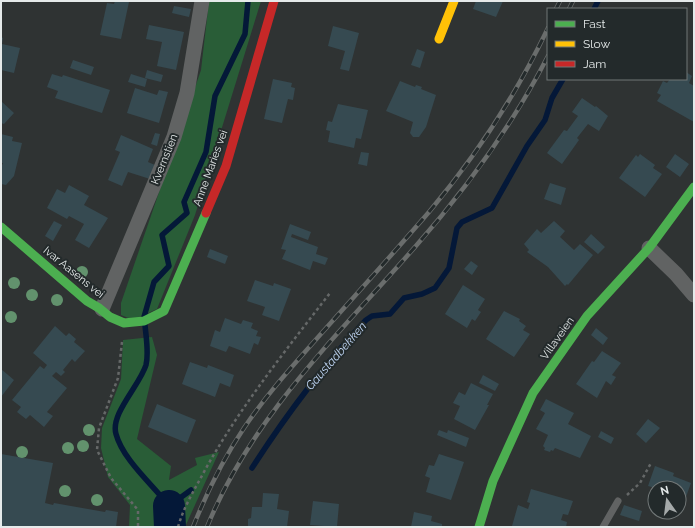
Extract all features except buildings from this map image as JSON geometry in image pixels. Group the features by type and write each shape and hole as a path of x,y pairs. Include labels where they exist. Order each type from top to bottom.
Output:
{"street":[{"name":"Kvernstien","path":"102,309 174,137 186,93 202,1"},
{"name":"Anne Maries vei","path":"124,324 138,323 154,318 164,311 226,166 274,1"},
{"path":"439,39 454,1"},
{"name":"Villaveien","path":"479,527 493,481 533,393 586,316 649,248 694,187"},
{"name":"Ivar Aasens vei","path":"1,227 87,301 102,309 108,316 124,324"},
{"path":"649,248 676,274 694,295"}],"lane":[{"path":"603,527 618,502"}],"path":[{"path":"178,527 183,510 222,439 243,408 330,293"},
{"path":"124,324 118,378 99,428 97,450 111,478 138,510 138,527"},
{"path":"618,502 640,483 651,462"}],"green space":[{"path":"209,1 261,1 195,215 157,309 133,320 121,315 121,303 201,70"},
{"path":"152,337 157,355 137,439 171,466 169,480 197,465 195,458 219,452 185,527 129,527 130,505 108,477 101,448 102,428 121,379 123,340"}],"waterway":[{"path":"144,317 154,282 169,266 162,235 187,213 184,202 206,152 215,96 245,34 248,1"},
{"name":"Gaustadbekken","path":"594,8 598,1"},
{"name":"Gaustadbekken","path":"252,468 306,391 366,320 372,316 390,314 404,298 422,294 435,288 449,268 457,228 462,222 492,208 527,146 545,120 552,98 562,80"},
{"path":"145,325 147,350 146,365 143,373 117,418 115,426 116,434 120,444 132,463 169,506 191,490"},
{"path":"169,506 170,527"}],"railway":[{"path":"556,8 560,1"},
{"path":"570,8 573,1"},
{"path":"193,527 222,464 252,417 294,364 386,262 447,190 509,101 547,30"},
{"path":"207,527 226,487 248,449 272,413 327,345 415,247 453,202 488,156 504,132 547,58"}],"traffic: fast":[{"path":"479,527 493,481 533,393 587,316 649,248 694,187"},
{"path":"1,227 87,301 110,317 124,323 144,321 164,311 206,213"}],"traffic: slow":[{"path":"439,39 454,1"}],"traffic: jam":[{"path":"206,213 226,166 274,1"}]}
